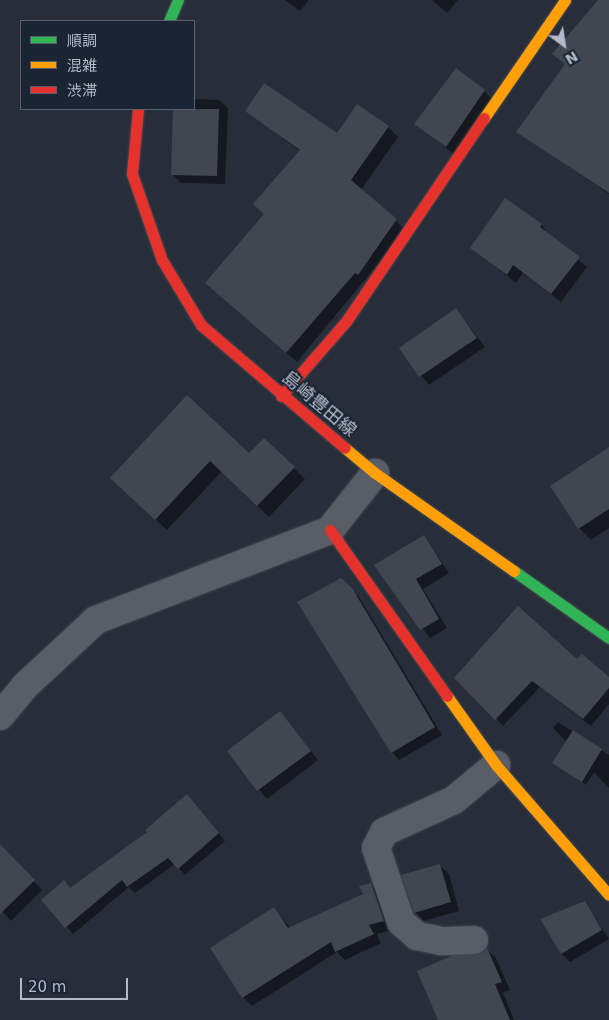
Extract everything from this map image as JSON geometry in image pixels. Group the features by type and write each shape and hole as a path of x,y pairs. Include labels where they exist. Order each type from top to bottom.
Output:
{"street":[{"path":"169,20 178,0"},
{"path":"281,396 347,320 565,0"},
{"name":"島崎豊田線","path":"138,110 132,174 162,260 201,325 281,396 375,473 609,638"},
{"path":"0,716 25,686 96,620 330,530 375,473"},
{"path":"330,530 496,764 609,894"},
{"path":"474,940 441,941 417,936 401,922 376,848 384,832 454,800 496,764"}],"building":[{"path":"598,0 609,0 609,193 516,132 565,64 552,54"},
{"path":"456,68 485,90 446,147 414,124"},
{"path":"264,83 337,133 357,104 389,126 351,180 397,219 358,275 355,273 286,353 205,283 264,214 253,204 300,150 245,111"},
{"path":"219,109 217,176 171,175 173,110"},
{"path":"505,198 542,224 540,227 580,257 551,294 513,265 507,275 470,248"},
{"path":"456,308 477,338 419,377 399,348"},
{"path":"187,395 249,453 264,438 295,467 257,506 210,461 155,520 110,478"},
{"path":"609,447 609,509 578,529 550,486"},
{"path":"424,535 442,564 416,579 439,619 420,630 374,565"},
{"path":"341,578 352,588 435,727 391,753 297,602"},
{"path":"518,606 577,659 582,654 609,677 609,688 583,719 532,681 495,720 454,678"},
{"path":"280,711 311,751 257,791 227,751"},
{"path":"573,730 602,749 582,782 552,763"},
{"path":"187,794 219,833 178,869 168,858 127,887 122,880 65,928 41,900 64,880 70,888 147,832 145,830"},
{"path":"0,844 35,880 0,914"},
{"path":"440,864 451,902 414,913 401,875"},
{"path":"371,883 384,921 369,925 374,934 335,952 331,942 242,998 210,948 274,907 288,928 363,894 359,886"},
{"path":"585,901 602,930 561,954 540,919"},
{"path":"487,948 502,982 495,984 510,1020 438,1020 417,971 451,956 482,953"}],"traffic: fast":[{"path":"169,20 178,0"},
{"path":"514,571 609,638"}],"traffic: slow":[{"path":"484,118 565,0"},
{"path":"345,448 375,473 514,571"},
{"path":"447,696 496,765 609,895"}],"traffic: jam":[{"path":"138,110 132,174 162,260 201,325 345,448"},
{"path":"281,396 347,320 484,118"},
{"path":"330,530 447,696"}]}
